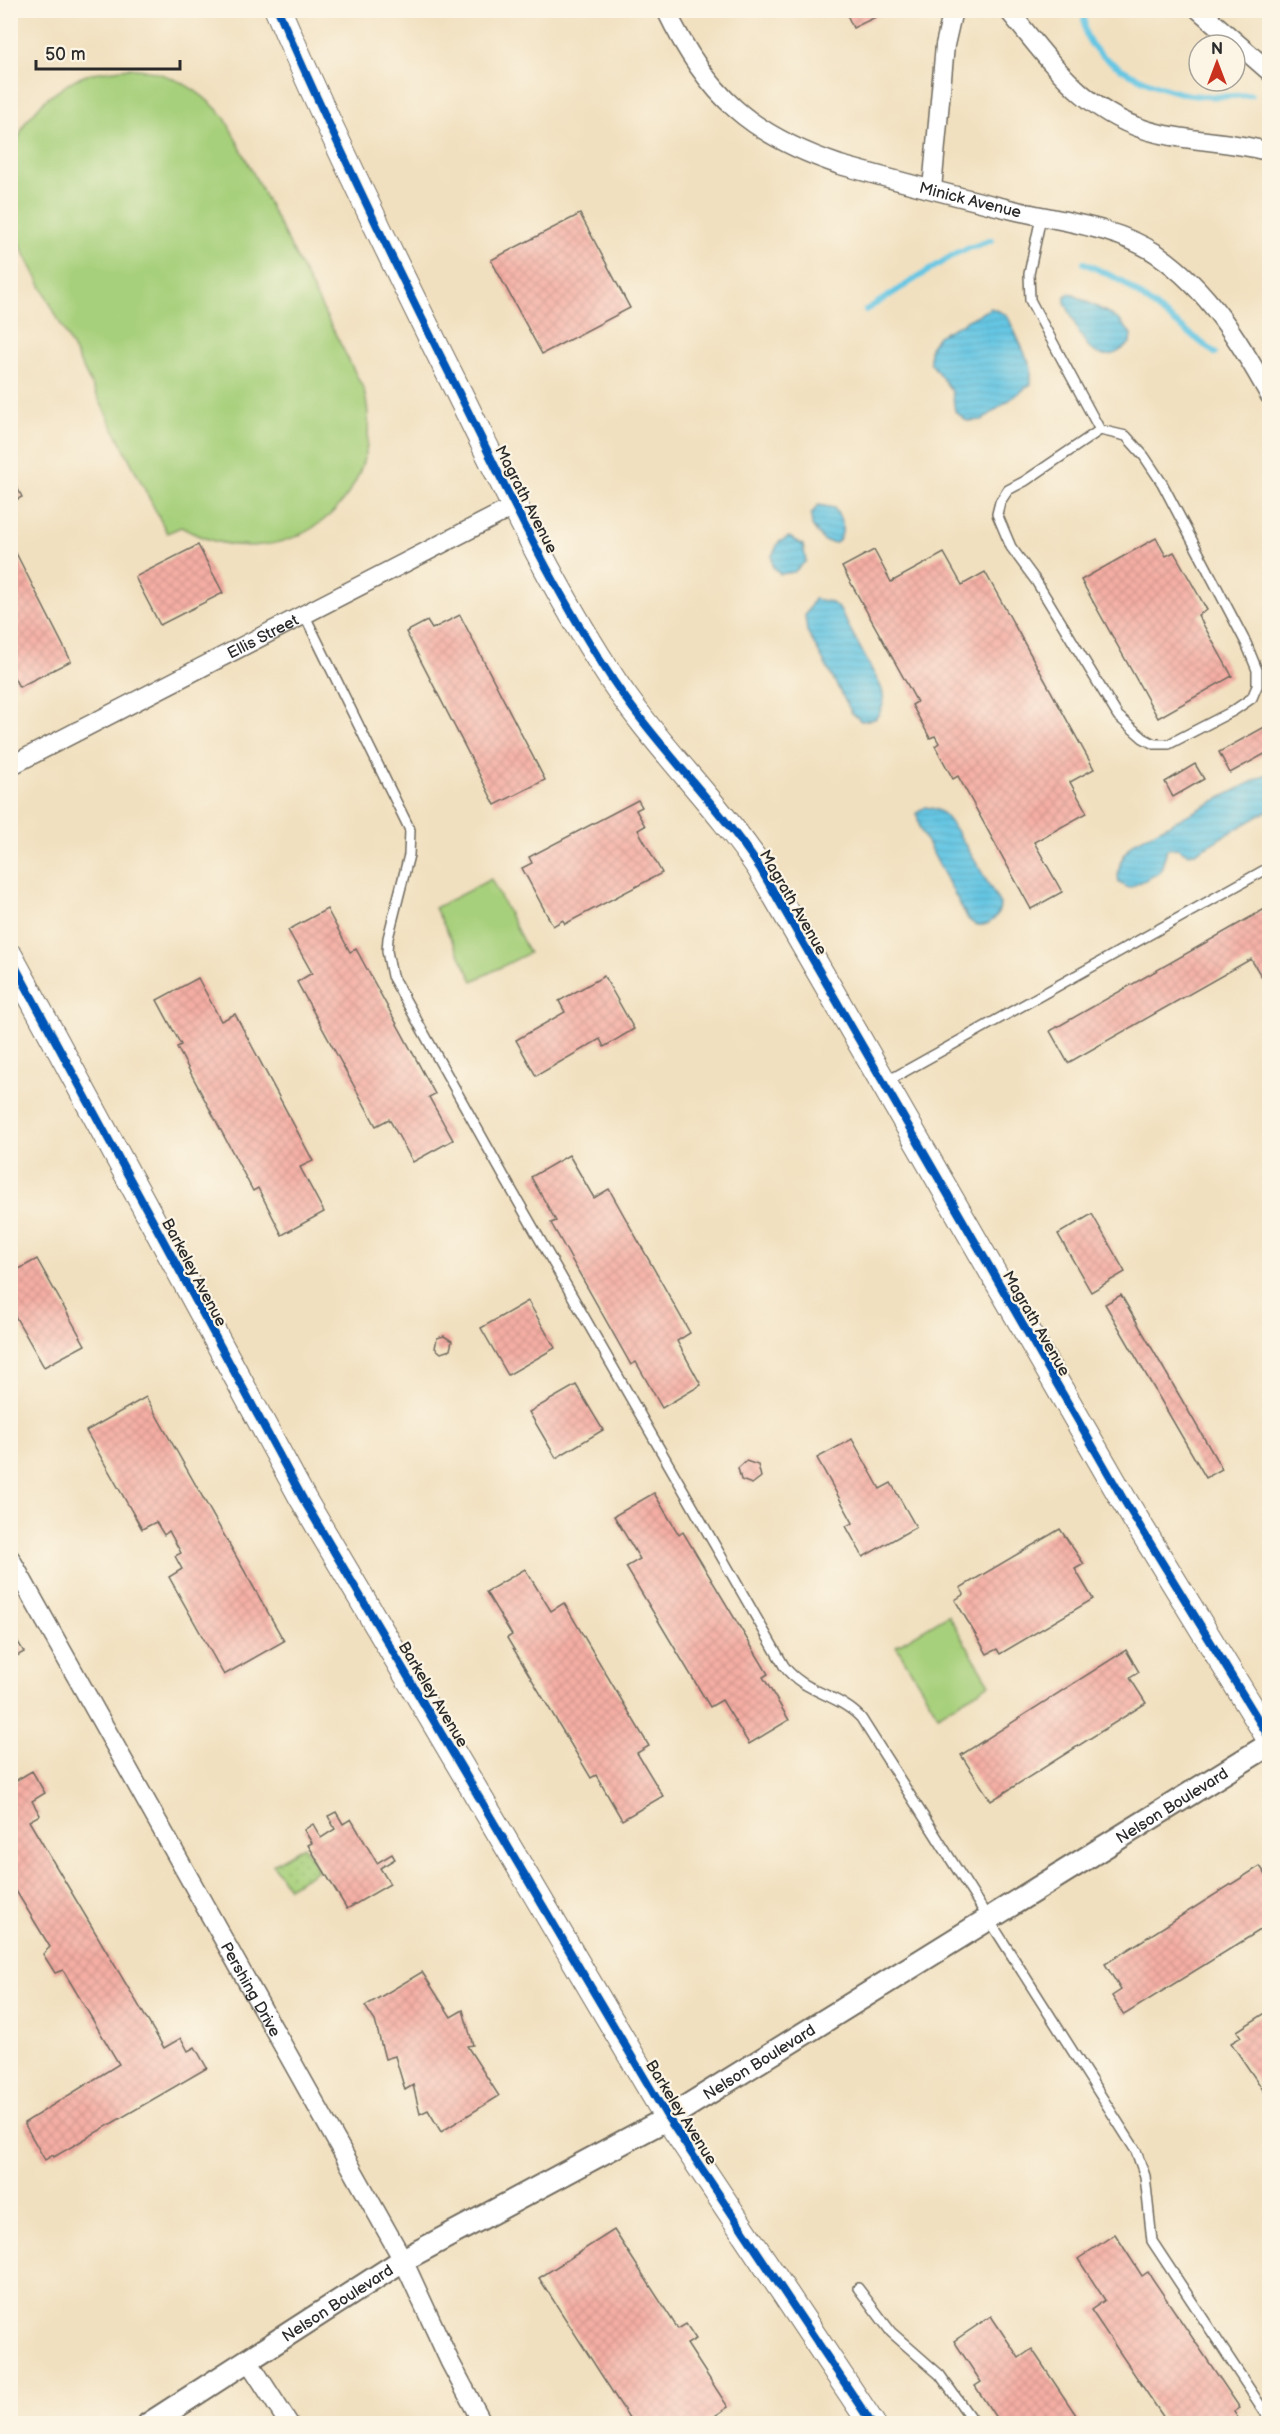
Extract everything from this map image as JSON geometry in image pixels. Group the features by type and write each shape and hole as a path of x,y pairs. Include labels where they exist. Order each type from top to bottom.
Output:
{"main road":[{"name":"Magrath Avenue","path":"278,10 335,141 514,506 579,625 626,700 760,868 882,1084 1122,1497 1269,1739"},
{"name":"Barkeley Avenue","path":"10,957 303,1499 668,2118 872,2424"}],"street":[{"name":"Minick Avenue","path":"666,10 696,66 722,98 753,124 801,152 840,165 1111,234 1154,253 1171,265 1220,314 1239,341 1269,396"},
{"path":"932,189 945,45 953,10"},
{"path":"1008,10 1070,84 1095,106 1124,123 1158,134 1246,145 1269,152"},
{"path":"1199,10 1269,72"},
{"name":"Ellis Street","path":"10,766 514,506"},
{"name":"Pershing Drive","path":"10,1558 403,2260 450,2362 483,2424"},
{"name":"Nelson Boulevard","path":"149,2424 403,2260 668,2118 1269,1744"},
{"path":"247,2359 289,2424"}],"lane":[{"path":"1041,217 1029,274 1030,300 1100,430 1126,436 1144,456 1162,483 1246,643 1257,670 1257,686 1252,698 1233,711 1169,744 1154,744 1143,738 1118,716 1036,581 1011,547 997,514 1000,502 1008,490 1100,430"},
{"path":"304,614 410,830 409,855 388,938 387,951 392,976 512,1192 784,1666 802,1684 846,1705 861,1718 1136,2151 1145,2176 1152,2241 1269,2420"},
{"path":"882,1084 1269,867"},
{"path":"858,2288 891,2332 940,2375 975,2424"}],"green space":[{"path":"129,68 157,73 182,83 205,98 225,118 364,390 368,431 361,467 345,498 321,522 291,538 256,546 219,542 181,527 167,533 11,227 11,155 25,123 45,100 74,80 92,73"},
{"path":"491,879 529,953 473,981 435,908"},
{"path":"948,1615 990,1684 938,1715 896,1646"},
{"path":"304,1846 318,1870 288,1888 273,1864"}],"water":[{"path":"1070,293 1120,321 1131,334 1130,343 1117,352 1106,355 1096,353 1082,337 1065,302 1065,296"},
{"path":"991,308 1007,315 1031,367 1031,384 982,420 967,421 955,411 952,391 930,362 930,348 938,336"},
{"path":"818,505 834,508 839,517 842,530 836,543 824,541 812,526 811,515"},
{"path":"789,537 803,545 806,561 794,572 780,574 773,567 772,556 779,542"},
{"path":"814,599 831,602 840,610 880,685 883,703 875,719 861,721 852,713 807,631 805,616"},
{"path":"1269,773 1269,810 1195,853 1187,854 1178,848 1167,849 1161,870 1157,874 1129,888 1119,883 1121,861 1133,843"},
{"path":"925,807 938,810 948,819 1000,904 997,915 989,923 978,925 968,919 920,829 917,813"}],"building":[{"path":"845,10 885,10 886,12 853,28"},
{"path":"580,214 630,308 542,354 491,260"},
{"path":"10,474 22,497 10,503"},
{"path":"1156,538 1166,556 1174,552 1207,610 1198,615 1232,676 1158,718 1081,580"},
{"path":"198,545 223,593 160,625 135,577"},
{"path":"874,550 891,582 944,553 962,585 985,572 1094,769 1070,782 1087,813 1034,842 1062,892 1031,909 958,776 953,779 935,746 939,743 935,736 930,738 912,705 917,702 842,567"},
{"path":"16,553 71,661 19,687 10,670 10,555"},
{"path":"460,615 545,780 495,805 406,632 427,621 432,629"},
{"path":"1270,724 1270,751 1230,773 1219,752"},
{"path":"1195,764 1204,779 1173,797 1165,782"},
{"path":"638,800 642,807 636,810 645,826 638,830 662,873 565,924 563,920 553,926 522,868 532,863 529,857"},
{"path":"1270,906 1270,991 1251,959 1068,1063 1050,1031"},
{"path":"327,909 350,952 356,949 435,1094 429,1097 453,1140 413,1162 389,1119 376,1126 297,982 312,973 288,930"},
{"path":"604,976 634,1029 604,1047 600,1039 536,1076 516,1040 565,1012 559,1001"},
{"path":"198,978 221,1021 235,1014 313,1161 300,1167 324,1212 282,1235 258,1188 253,1191 177,1047 181,1045 157,1000"},
{"path":"569,1155 594,1198 609,1189 690,1333 677,1341 701,1385 662,1408 636,1362 631,1365 551,1223 556,1221 531,1177"},
{"path":"1092,1214 1125,1272 1091,1292 1058,1234"},
{"path":"37,1259 85,1345 44,1367 10,1307 10,1274"},
{"path":"1121,1295 1222,1469 1206,1478 1105,1304"},
{"path":"528,1301 555,1348 508,1375 481,1328"},
{"path":"444,1336 452,1341 450,1350 441,1353 435,1348 437,1338"},
{"path":"576,1385 603,1430 556,1458 529,1412"},
{"path":"146,1397 284,1641 224,1675 169,1577 182,1569 175,1556 181,1553 169,1531 164,1535 156,1522 142,1529 86,1431"},
{"path":"852,1439 880,1489 891,1483 916,1527 863,1557 846,1526 853,1523 817,1458"},
{"path":"746,1461 758,1465 761,1477 752,1484 741,1480 738,1468"},
{"path":"654,1493 679,1535 683,1532 768,1674 763,1677 789,1720 749,1744 722,1700 710,1707 626,1567 640,1559 614,1516"},
{"path":"1060,1529 1084,1564 1075,1569 1093,1599 1000,1654 997,1649 987,1654 955,1600 964,1594 960,1588"},
{"path":"525,1569 551,1611 564,1603 649,1746 637,1753 663,1796 622,1820 596,1775 591,1778 507,1638 512,1635 486,1592"},
{"path":"10,1629 24,1652 10,1660"},
{"path":"1126,1650 1139,1672 1130,1678 1146,1703 991,1801 961,1755"},
{"path":"32,1771 45,1793 32,1801 40,1815 29,1821 164,2048 181,2038 188,2051 195,2047 207,2068 54,2157 53,2155 45,2160 24,2123 119,2064 63,1970 55,1973 43,1954 50,1947 10,1881 10,1784"},
{"path":"336,1812 343,1824 351,1819 377,1863 392,1854 395,1859 380,1868 390,1884 347,1909 308,1845 312,1843 304,1830 313,1824 321,1838 335,1829 328,1816"},
{"path":"1260,1866 1270,1881 1270,1924 1124,2015 1112,1996 1121,1990 1105,1964"},
{"path":"422,1972 451,2017 463,2010 473,2045 467,2046 499,2096 441,2132 428,2110 420,2114 413,2085 405,2090 395,2056 385,2059 375,2021 365,2006"},
{"path":"1270,2010 1270,2096 1268,2097 1231,2043 1241,2037 1237,2031"},
{"path":"614,2230 678,2329 686,2324 696,2339 687,2344 728,2407 703,2424 633,2424 539,2278"},
{"path":"1115,2234 1142,2276 1148,2272 1240,2408 1234,2412 1242,2424 1168,2424 1091,2310 1105,2300 1078,2259"},
{"path":"991,2316 1019,2358 1032,2349 1082,2424 1000,2424 975,2386 981,2382 954,2341"}],"waterway":[{"path":"1084,10 1085,31 1092,45 1103,56 1131,74 1164,88 1191,95 1214,97 1251,95"},
{"path":"866,310 958,252 992,240"},
{"path":"1084,263 1120,280 1215,353"}],"cycle path":[{"path":"278,10 387,247 564,600 605,668 642,720 742,842 760,868 1122,1497 1270,1739"},
{"path":"10,957 303,1499 668,2118 872,2424"}]}
